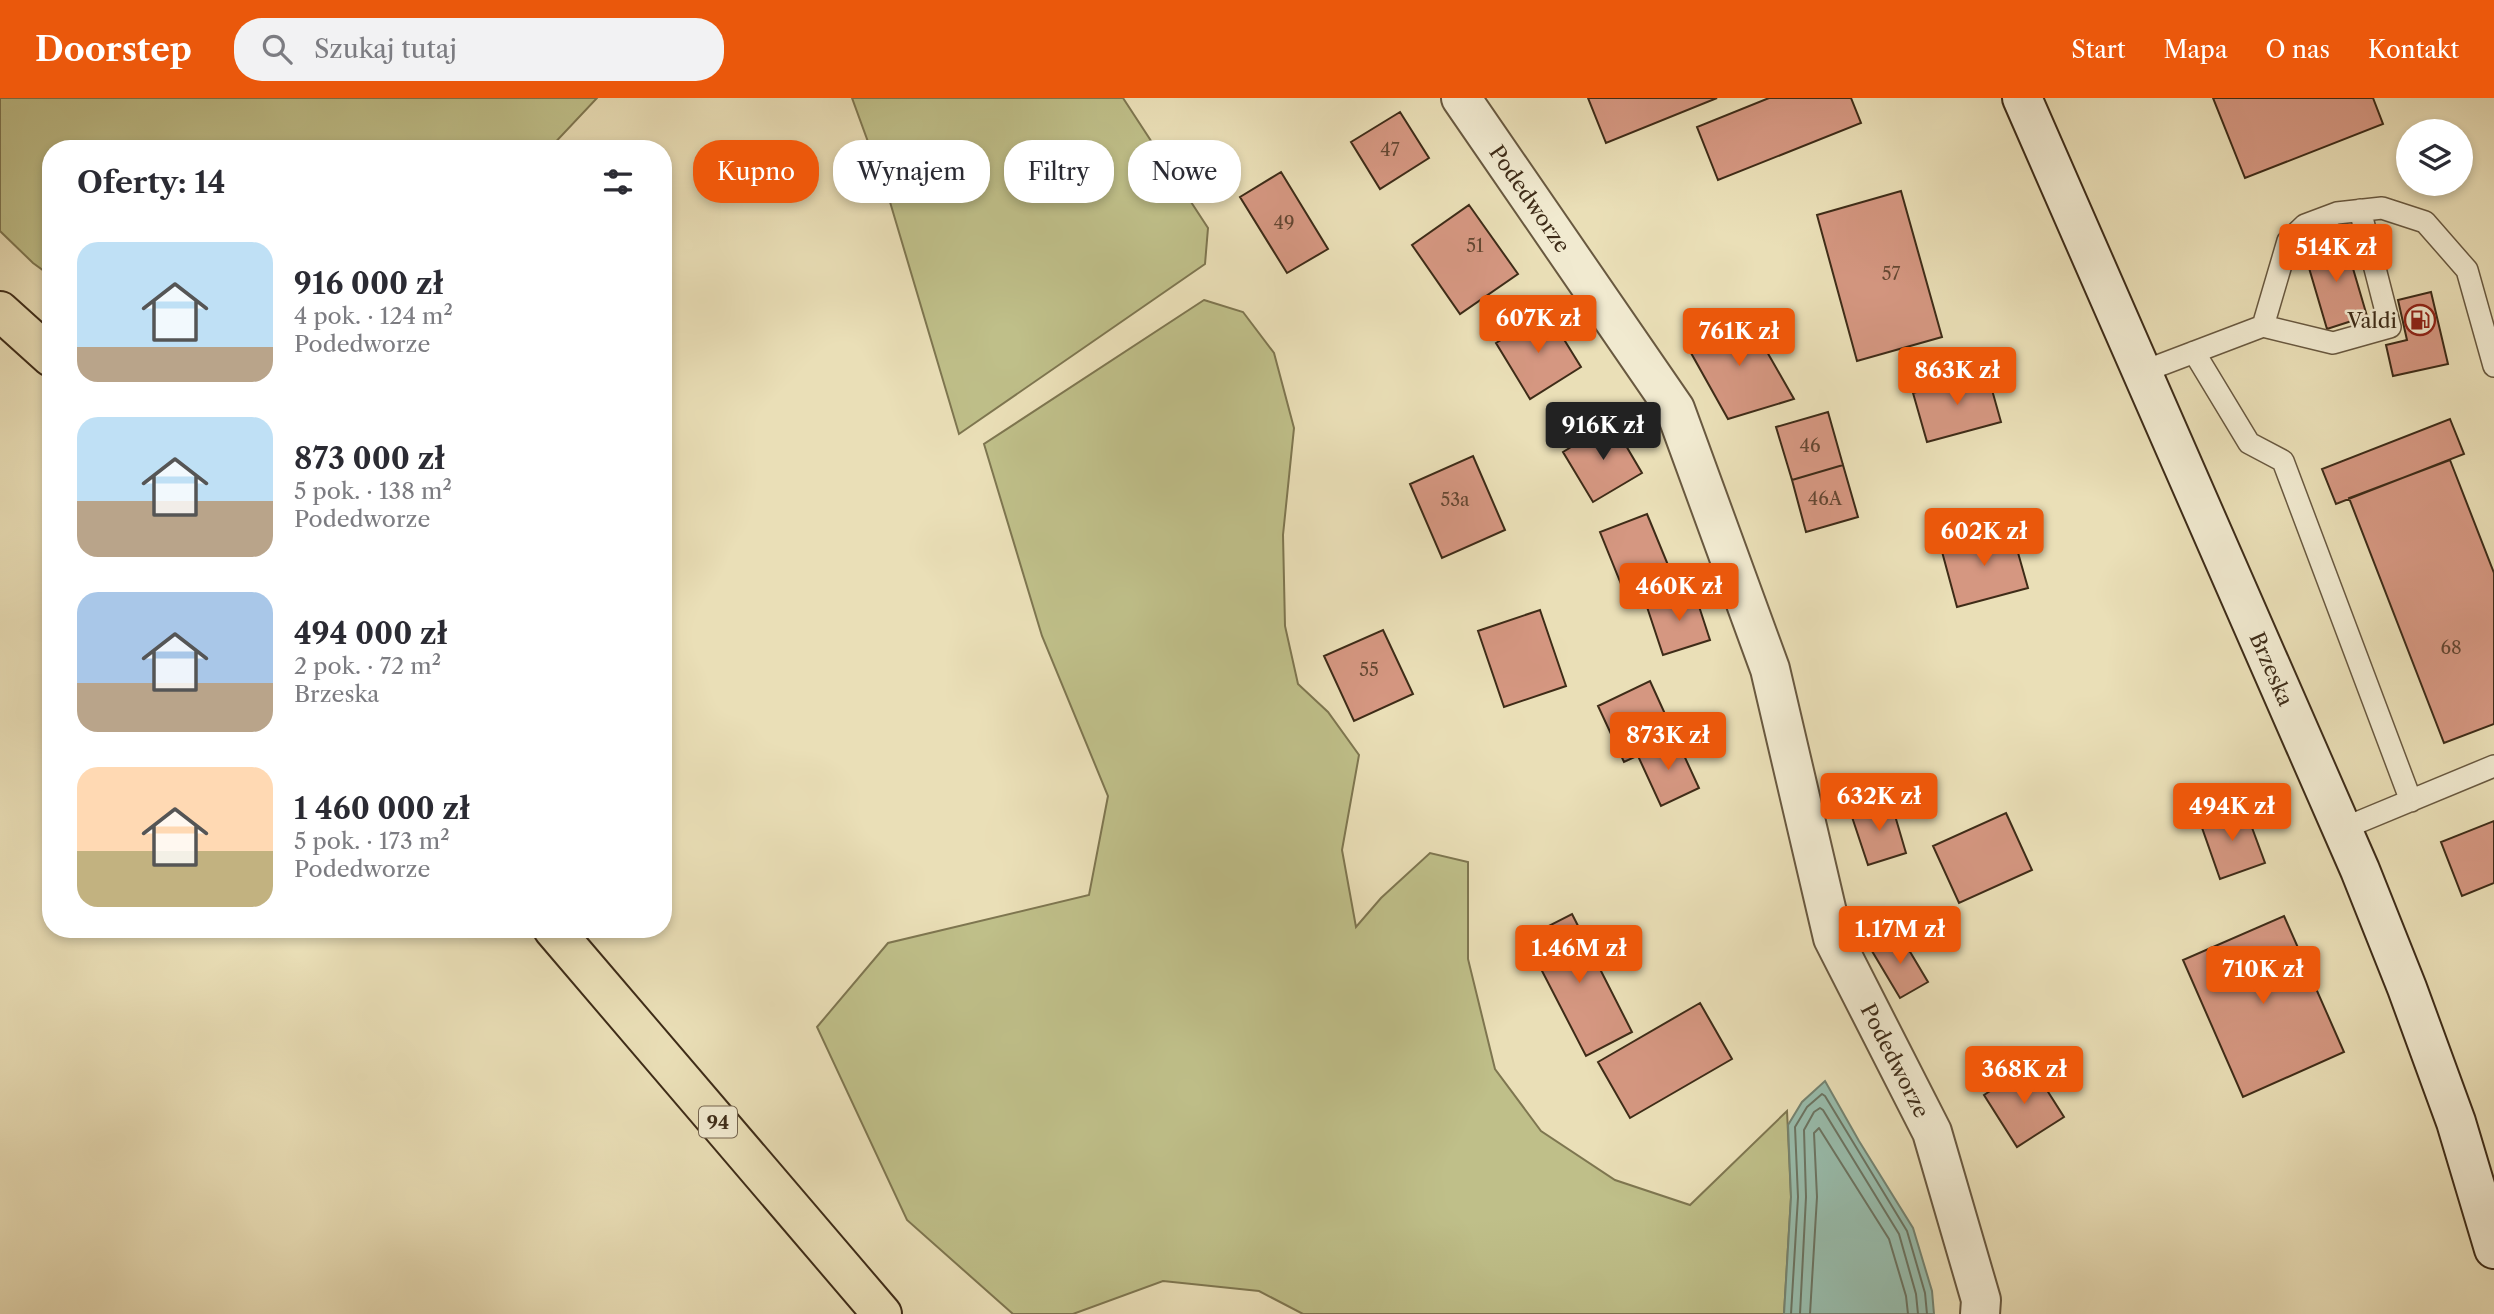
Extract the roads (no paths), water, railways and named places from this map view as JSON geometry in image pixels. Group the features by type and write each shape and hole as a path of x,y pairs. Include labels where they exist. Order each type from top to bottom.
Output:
{"main road":[{"path":"0,311 42,349"},
{"name":"94","path":"561,938 882,1314"}],"street":[{"name":"Podedworze","path":"1461,98 1675,409 1770,669 1833,938 1932,1132 1981,1300 1980,1314"},
{"name":"Brzeska","path":"2022,98 2342,829 2407,988 2456,1122 2494,1249"}],"lane":[{"path":"2263,326 2287,240 2305,225 2337,213 2382,208 2426,222 2468,270 2494,366"},
{"path":"2142,372 2263,326 2333,343 2390,327 2360,211"},
{"path":"2194,352 2249,443 2283,461 2411,801"},
{"path":"2342,829 2494,766"}],"water":[{"path":"1825,1081 1913,1228 1932,1291 1934,1314 1784,1314 1791,1197 1788,1125 1802,1102"}],"place":[{"name":"Valdi","path":"2420,320"}]}
